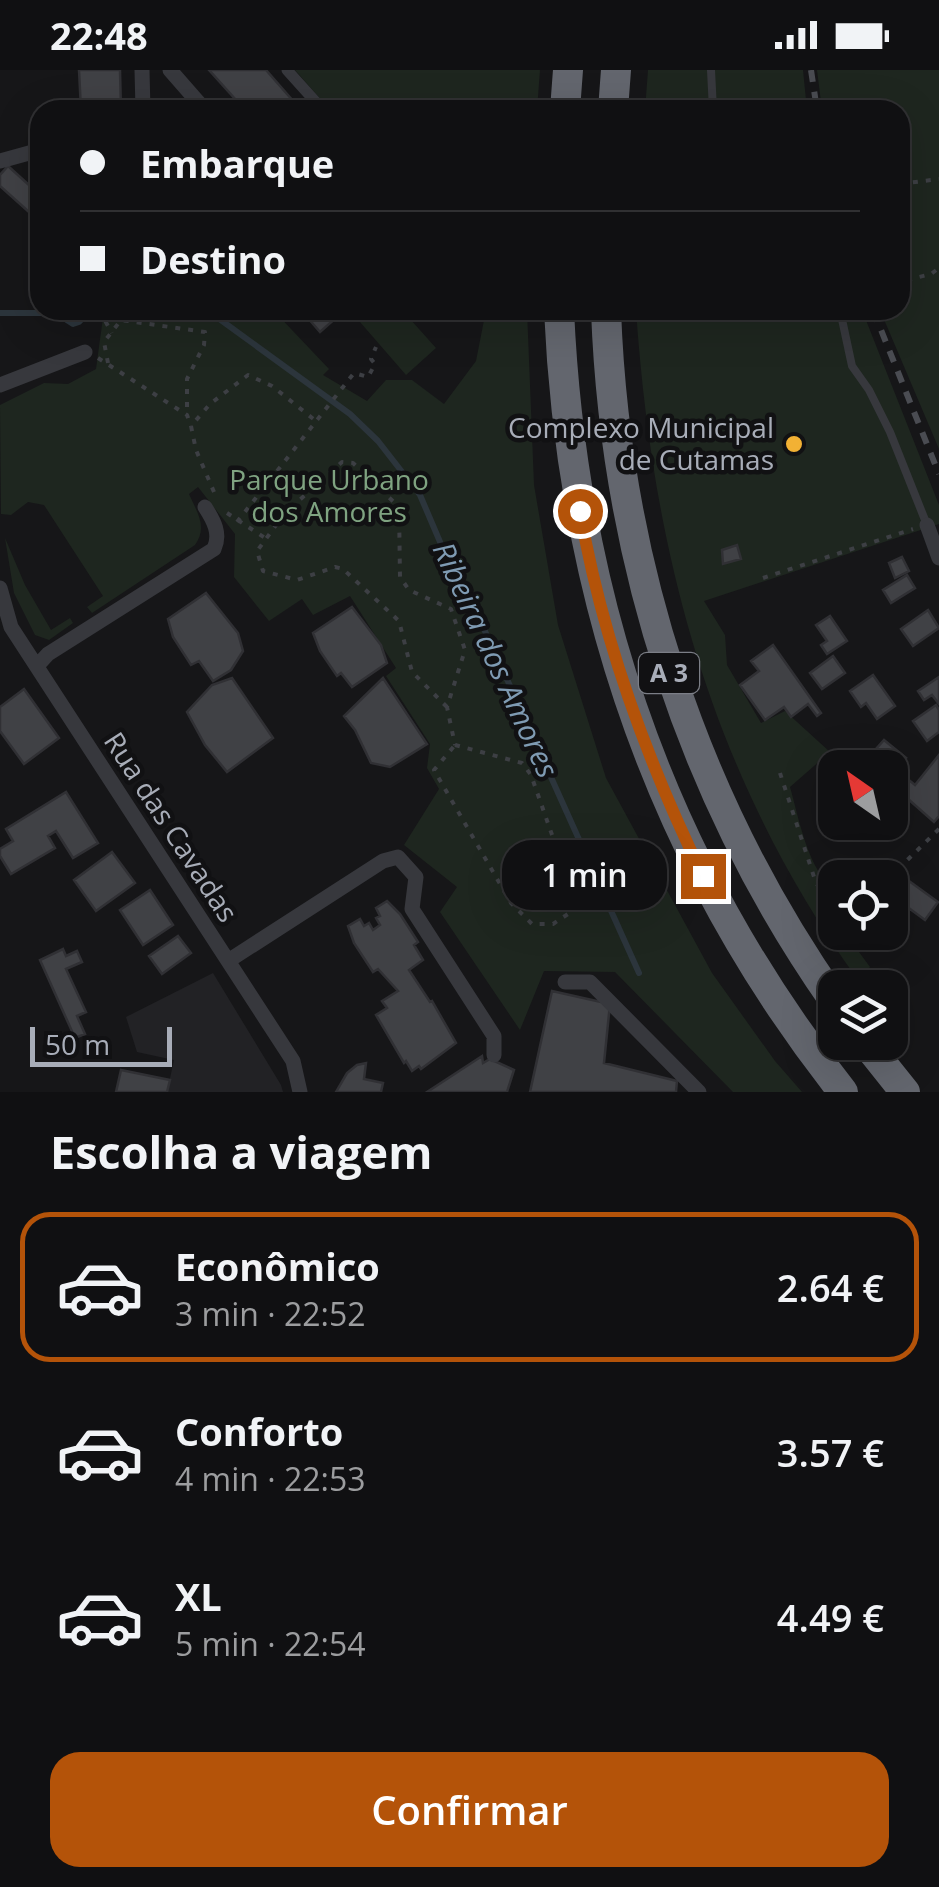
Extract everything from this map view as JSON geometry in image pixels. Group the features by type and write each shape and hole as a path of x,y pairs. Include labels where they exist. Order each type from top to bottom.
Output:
{"highway":[{"path":"566,100 568,70"},
{"path":"614,100 616,70"},
{"name":"A 3","path":"560,320 565,414 581,518 600,606 636,724 674,816 740,944 788,1019 843,1092"},
{"name":"A 3","path":"607,320 611,393 627,510 679,703 725,814 760,883 818,975"},
{"path":"879,1060 905,1092"}],"street":[{"path":"142,70 143,100"},
{"path":"170,70 196,100"},
{"path":"287,70 313,100"},
{"path":"0,161 30,153"},
{"path":"0,385 84,352"},
{"path":"37,666 48,654 214,550 218,540 210,502"},
{"path":"927,524 939,558"},
{"name":"Rua das Cavadas","path":"0,588 11,627 294,1061 300,1092"},
{"path":"228,961 384,861 398,857 416,876 412,909 494,1036 494,1054"},
{"path":"565,982 590,982 699,1092"}],"lane":[{"path":"711,70 713,100"},
{"path":"842,320 852,366 890,432 927,524"}],"path":[{"path":"910,183 939,179"},
{"path":"910,279 939,268"},
{"path":"105,320 112,333"},
{"path":"108,362 104,342 121,320 205,332 204,345 187,379 188,415 210,502"},
{"path":"239,520 354,373 368,377 375,364 371,359 376,347"},
{"path":"84,352 108,362 188,415"},
{"path":"191,426 210,404 248,375 272,386 316,421"},
{"path":"447,707 466,650 459,623 451,609 410,590 400,577 399,507 353,464 342,462 285,513 265,538 257,551 263,571 297,580 335,567 343,569 374,595 399,620 412,672 447,707 456,745"},
{"path":"226,512 265,538"},
{"path":"763,578 891,536"},
{"path":"456,745 522,763 531,776 570,886 574,910 553,924 532,924 512,903 434,770 456,745"},
{"path":"780,773 818,885"},
{"path":"907,860 939,829"}],"shaded area":[{"path":"213,973 283,1092 167,1092 174,1060 137,1052 126,1017"}],"green space":[{"path":"295,70 540,70 538,100 321,100"},
{"path":"648,70 803,70 806,100 646,100"},
{"path":"817,70 939,70 939,449 884,320 910,320 910,100 821,100"},
{"name":"Parque Urbano dos Amores","path":"103,320 282,320 329,369 323,375 367,401 386,380 412,380 444,404 476,361 484,320 527,320 534,485 558,625 606,778 712,973 802,1092 733,1092 615,972 544,971 520,1030 440,912 457,887 404,845 439,789 427,768 430,744 386,676 396,668 350,596 313,615 302,599 269,621 234,577 235,534 198,487 189,494 201,526 195,545 92,613 87,607 103,596 44,505 28,502 11,515 1,514 0,405 44,383 68,384 96,369"},
{"path":"411,320 436,348 406,375 360,322"},
{"name":"Complexo Municipal de Cutamas","path":"637,320 866,320 939,505 939,524 704,601 725,635 727,665 761,723 785,711 828,750 818,750 818,762 790,787 818,871 818,920 764,824 728,744 675,577 657,490"},
{"path":"5,538 25,585 51,630 70,618 73,623 49,640 35,635 14,593"},
{"name":"Complexo Municipal de Cutamas","path":"838,950 858,950 870,967 851,970"}],"building":[{"path":"79,70 120,70 121,100 80,100"},
{"path":"209,70 266,70 292,100 236,100"},
{"path":"8,166 30,186 29,212 0,186 0,175"},
{"path":"310,320 334,320 320,332"},
{"path":"737,545 741,559 723,564 722,550"},
{"path":"902,557 909,571 895,578 889,563"},
{"path":"907,575 915,588 891,603 883,590"},
{"path":"206,593 238,633 243,651 231,670 213,681 199,661 191,665 173,637 168,619"},
{"path":"352,607 381,645 387,663 352,687 341,673 337,676 313,633"},
{"path":"928,610 939,628 913,646 901,629"},
{"path":"830,616 847,641 827,654 821,645 827,641 816,625"},
{"path":"773,645 821,713 817,716 808,704 791,717 784,707 765,720 740,685 759,671 751,661"},
{"path":"833,656 845,673 822,689 810,673"},
{"path":"873,675 895,706 877,719 866,703 861,707 850,691"},
{"path":"939,677 939,704 932,695 924,700 918,691"},
{"path":"232,678 273,738 227,772 205,745 187,712 212,685"},
{"path":"383,678 427,744 390,767 371,763 344,716"},
{"path":"24,689 59,738 24,764 0,731 0,707"},
{"path":"936,705 939,732 927,741 913,721"},
{"path":"884,740 896,750 875,750"},
{"path":"939,755 939,816 934,822 908,799 908,779 915,785"},
{"path":"66,792 98,843 73,858 56,831 48,836 55,848 11,874 0,856 0,849 13,841 6,829"},
{"path":"112,852 135,883 96,911 74,880"},
{"path":"908,880 938,902 925,920 910,909 908,912"},
{"path":"150,890 173,925 143,945 120,910"},
{"path":"387,901 418,942 414,945 423,960 409,970 456,1043 421,1069 419,1066 412,1071 376,1015 387,1008 382,1001 398,991 378,969 373,972 348,926 360,919 373,930 380,925 376,908"},
{"path":"178,936 191,953 162,974 149,956"},
{"path":"63,949 66,956 77,951 82,962 66,969 86,1012 77,1016 85,1034 75,1038 40,960"},
{"path":"552,991 610,1004 604,1063 677,1081 676,1092 530,1092"},
{"path":"482,1056 483,1063 490,1059 514,1070 507,1092 427,1092"},
{"path":"366,1063 364,1079 383,1083 381,1092 336,1092 347,1073"},
{"path":"121,1070 170,1080 167,1092 116,1092"}],"waterway":[{"name":"Ribeira dos Amores","path":"0,313 30,313"},
{"name":"Ribeira dos Amores","path":"67,320 73,324 81,320"},
{"name":"Ribeira dos Amores","path":"221,320 350,414 378,441 420,495 639,973"}],"railway":[{"path":"811,70 816,100"},
{"path":"877,320 939,474"}],"place":[{"name":"Complexo Municipal de Cutamas","path":"794,444"}],"route":[{"path":"580,511 600,606 630,705 655,773 703,876"}]}
